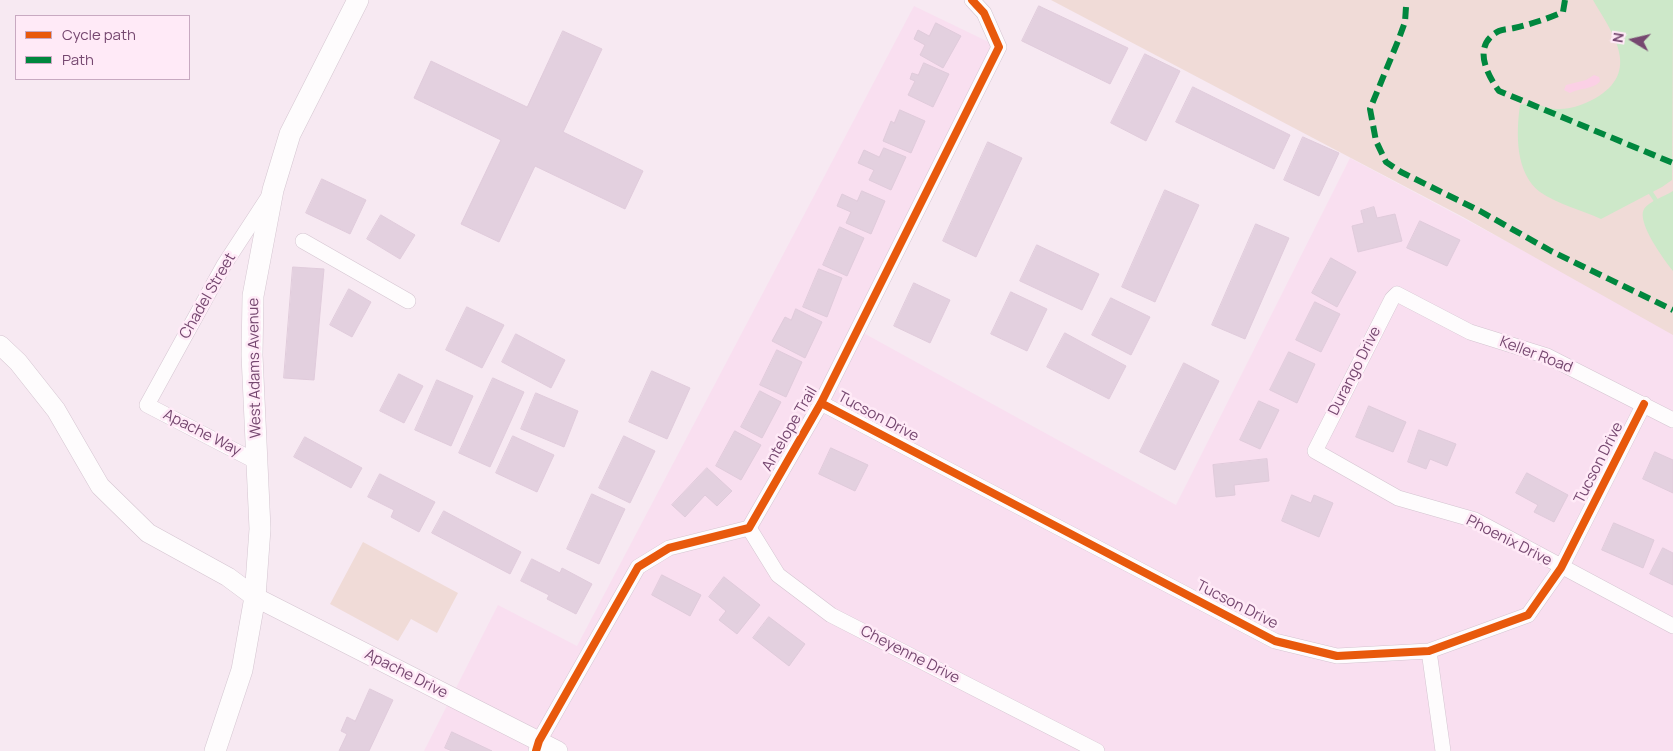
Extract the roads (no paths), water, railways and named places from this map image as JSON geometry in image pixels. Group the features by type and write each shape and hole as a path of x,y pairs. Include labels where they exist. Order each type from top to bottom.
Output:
{"main road":[{"name":"West Adams Avenue","path":"215,751 242,670 255,597 260,529 252,355 253,296 273,190 290,134 358,0"}],"street":[{"name":"Antelope Trail","path":"749,528 822,403 999,47 984,13 972,0"},
{"name":"Chadel Street","path":"147,405 224,264 273,190"},
{"path":"303,240 408,301"},
{"name":"Keller Road","path":"1397,294 1470,332 1547,356 1673,420"},
{"name":"Durango Drive","path":"1315,451 1392,299 1397,294"},
{"name":"Apache Drive","path":"0,345 18,362 56,410 100,486 148,532 228,577 255,597 538,746 558,751"},
{"name":"Tucson Drive","path":"822,403 1275,640 1337,656 1429,651 1528,615 1561,568 1644,404"},
{"name":"Apache Way","path":"147,405 257,462"},
{"name":"Phoenix Drive","path":"1315,451 1398,498 1475,520 1561,568 1673,626"},
{"path":"538,746 638,567 669,548 749,528"},
{"name":"Cheyenne Drive","path":"749,528 778,575 831,615 1097,751"},
{"path":"1429,651 1443,751"}],"waterway":[{"path":"1651,188 1651,193 1659,205"}]}
